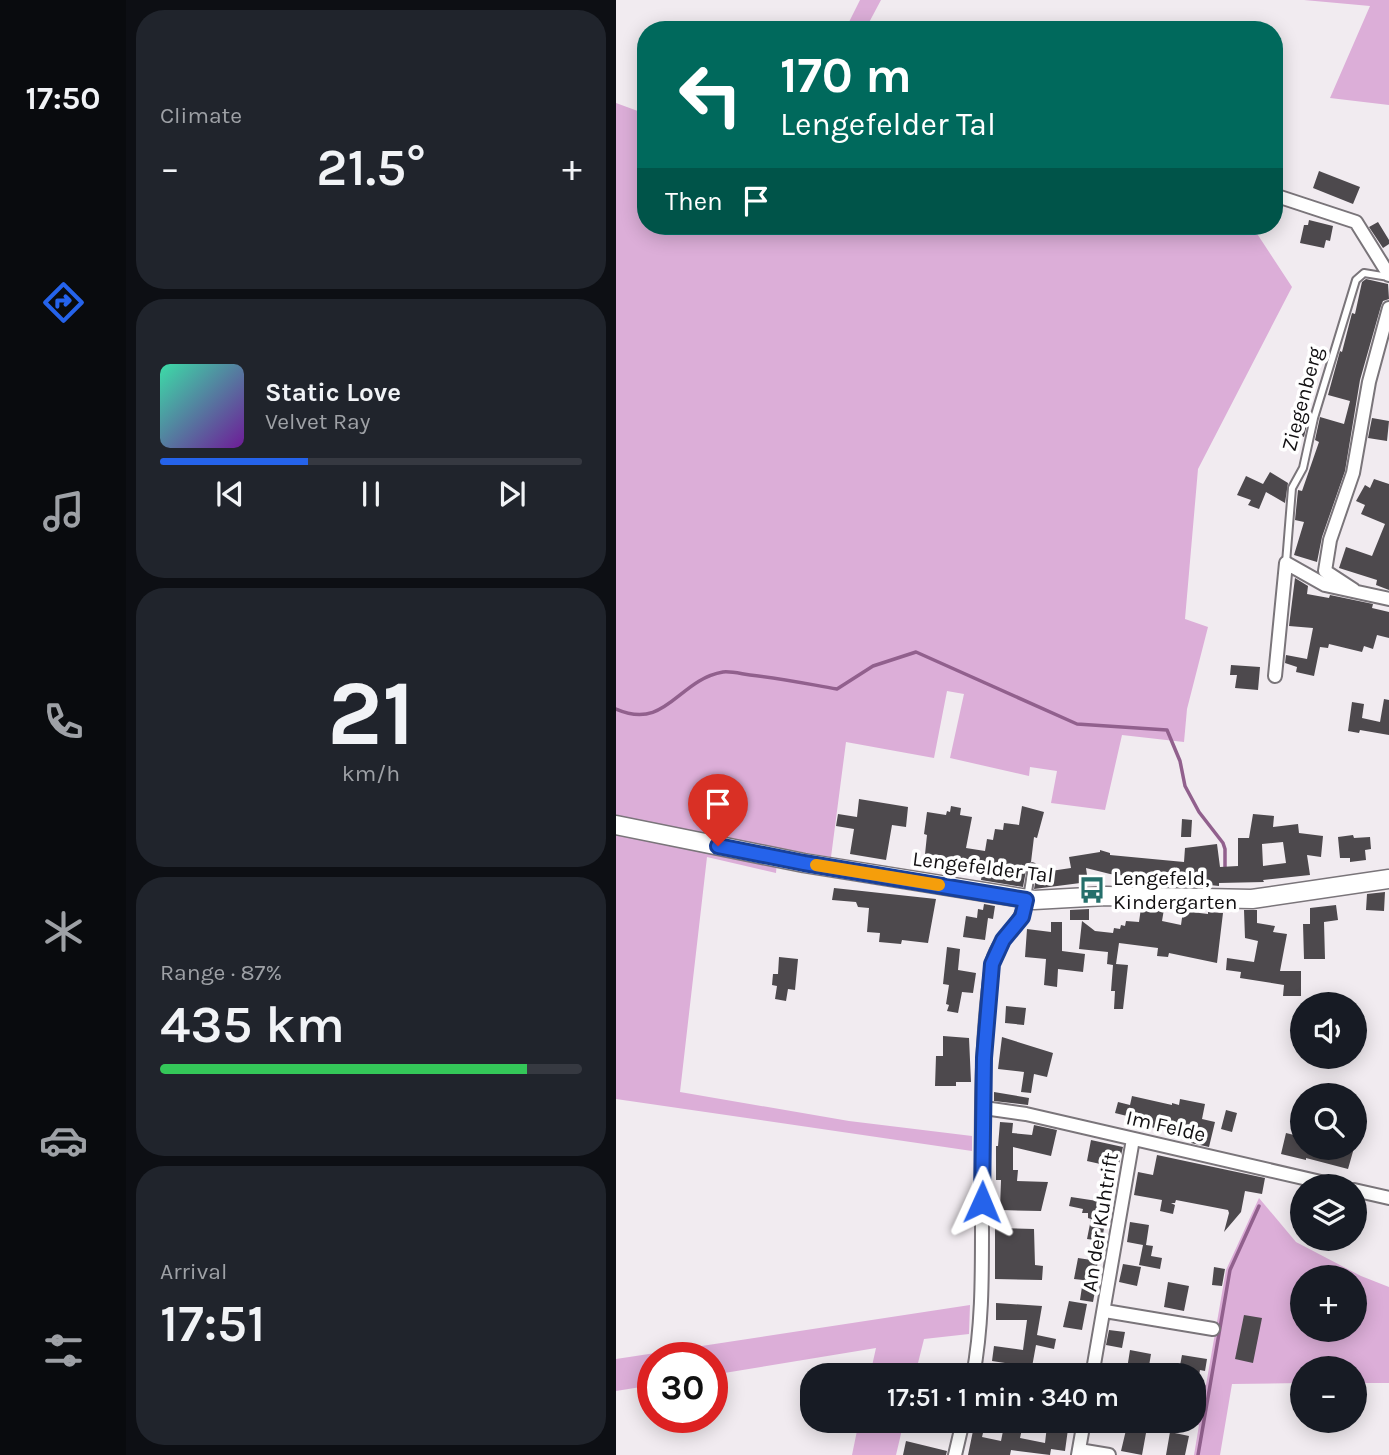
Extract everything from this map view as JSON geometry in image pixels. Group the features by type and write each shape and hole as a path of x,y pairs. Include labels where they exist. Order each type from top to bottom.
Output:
{"street":[{"name":"Ziegenberg","path":"1283,198 1356,222 1389,276"},
{"path":"1354,590 1325,572 1326,556 1353,473 1369,382 1389,308"},
{"name":"Ziegenberg","path":"1275,676 1286,563"},
{"path":"1286,563 1325,585 1389,599"},
{"name":"Lengefelder Tal","path":"616,825 792,861 1026,900 1046,901 1106,895 1252,899 1389,879"},
{"path":"975,1363 981,1313 985,1046 993,960 1003,940 1022,917 1026,900"},
{"name":"Im Felde","path":"984,1108 1027,1114 1290,1175"},
{"name":"An der Kuhtrift","path":"1095,1363 1133,1139"},
{"path":"1367,1193 1389,1198"},
{"name":"An der Kuhtrift","path":"1105,1311 1213,1329"},
{"path":"955,1455 960,1433"},
{"path":"1082,1433 1079,1452 1109,1455"}],"lane":[{"name":"Ziegenberg","path":"1286,563 1292,488 1303,468 1314,418 1356,280 1364,274 1389,276"},
{"path":"1026,900 1032,867"}],"shaded area":[{"path":"860,0 881,0 870,21 850,21"},
{"path":"1304,0 1389,0 1389,105 1330,98 1370,6"},
{"path":"616,103 637,111 637,235 1258,235 1292,287 1198,469 1185,619 1208,627 1187,709 1184,742 1122,735 1105,810 1051,803 1057,771 1030,767 1029,776 950,758 964,694 947,691 934,758 846,742 831,857 778,848 776,873 707,857 680,1092 849,1121 972,1136 972,1151 616,1099"},
{"path":"1259,1198 1290,1235 1290,1251 1313,1251 1340,1265 1290,1265 1290,1342 1367,1342 1367,1278 1389,1287 1389,1383 1367,1383 1367,1356 1290,1356 1290,1383 1232,1384 1220,1455 1194,1455 1198,1433 1206,1433 1206,1385 1226,1270"},
{"path":"970,1305 969,1334 924,1339 918,1363 873,1363 876,1348 728,1372 727,1342"},
{"path":"637,1356 637,1388 616,1391 616,1359"},
{"path":"857,1433 901,1433 896,1455 852,1455"}],"building":[{"path":"1319,171 1360,187 1353,204 1313,188"},
{"path":"1309,220 1333,226 1330,241 1326,240 1324,248 1300,243 1304,225 1308,225"},
{"path":"1378,222 1389,240 1389,244 1383,248 1369,227"},
{"path":"1366,279 1388,284 1389,299 1383,301 1381,306 1360,380 1345,471 1322,537 1317,562 1294,555 1304,522 1295,520 1298,490 1302,491 1319,442 1315,440 1320,417 1344,424 1350,401 1328,395 1352,313 1355,314 1362,282"},
{"path":"1304,414 1309,416 1304,437 1294,433"},
{"path":"1372,418 1389,421 1387,441 1368,438"},
{"path":"1270,472 1288,483 1285,503 1266,492 1259,509 1248,505 1251,500 1237,495 1246,476 1263,484"},
{"path":"1374,479 1389,484 1389,590 1376,585 1377,580 1339,568 1346,547 1372,556 1385,524 1361,514 1365,505 1356,501 1365,485 1370,488"},
{"path":"1295,578 1308,586 1307,594 1329,598 1330,595 1373,604 1372,608 1389,612 1389,638 1377,635 1373,649 1364,646 1362,652 1329,644 1328,648 1320,647 1314,676 1296,672 1297,667 1285,663 1286,655 1307,659 1313,628 1289,626"},
{"path":"1231,665 1260,667 1258,690 1235,688 1237,675 1230,675"},
{"path":"1384,699 1389,700 1389,735 1360,730 1359,733 1348,731 1352,702 1364,704 1362,718 1380,722"},
{"path":"859,799 908,807 906,827 892,825 886,860 850,854 854,829 836,826 838,814 857,817"},
{"path":"951,806 961,808 960,815 972,817 966,848 985,851 987,839 993,840 995,829 1003,830 1004,823 1019,825 1022,806 1044,812 1037,838 1034,837 1031,862 1027,865 1023,887 981,880 982,873 924,864 927,812 946,815"},
{"path":"1253,814 1274,816 1273,827 1298,824 1299,833 1323,836 1321,857 1307,855 1310,875 1263,880 1264,882 1219,883 1219,886 1110,874 1086,868 1088,882 1034,889 1037,873 1071,868 1069,857 1100,850 1110,855 1184,862 1185,848 1217,844 1220,867 1238,866 1238,838 1249,838","holes":["1283,842 1286,863 1263,866 1262,844"]},
{"path":"1182,819 1192,820 1191,837 1181,837"},
{"path":"1353,835 1354,838 1370,837 1371,849 1365,850 1366,860 1350,862 1350,858 1340,858 1338,837"},
{"path":"834,888 936,899 928,943 902,940 901,944 879,942 880,933 867,932 869,908 858,907 856,902 832,900"},
{"path":"1385,892 1384,911 1366,910 1367,894"},
{"path":"984,904 995,906 993,919 988,918 985,940 963,937 966,916 977,918 978,909 983,910"},
{"path":"1336,905 1338,920 1324,922 1325,959 1304,959 1303,924 1310,924 1310,908"},
{"path":"1141,908 1164,909 1162,921 1181,925 1183,911 1223,913 1217,963 1169,953 1168,957 1157,956 1158,948 1119,943 1116,964 1128,965 1123,1009 1114,1009 1115,991 1111,991 1113,965 1107,964 1108,952 1079,949 1082,921 1095,931 1113,933 1114,928 1125,926 1126,921 1139,922"},
{"path":"1089,909 1089,920 1070,920 1070,910"},
{"path":"1244,910 1257,910 1257,923 1275,926 1273,932 1287,934 1280,971 1301,971 1301,992 1290,992 1290,996 1283,996 1284,985 1240,978 1241,972 1226,970 1227,958 1254,962 1258,941 1245,938"},
{"path":"1051,922 1062,922 1062,951 1085,954 1083,972 1058,969 1057,987 1044,985 1046,959 1025,957 1027,929 1051,932"},
{"path":"947,947 960,949 958,970 976,973 973,993 962,992 958,1013 947,1011 949,985 943,984"},
{"path":"779,957 798,959 795,990 788,989 786,1001 775,999 777,986 772,985 773,974 778,974"},
{"path":"1006,1006 1026,1008 1024,1025 1005,1023"},
{"path":"943,1036 969,1038 971,1082 956,1082 956,1086 935,1086 936,1056 943,1056"},
{"path":"1002,1037 1053,1053 1047,1077 1034,1074 1031,1093 1021,1092 1024,1072 998,1069"},
{"path":"994,1092 1029,1098 1028,1105 994,1101"},
{"path":"1132,1096 1172,1105 1179,1105 1180,1099 1205,1104 1202,1119 1215,1122 1209,1147 1191,1143 1195,1129 1157,1120 1155,1128 1126,1121 1127,1116 1115,1113 1118,1102 1130,1105"},
{"path":"1226,1110 1237,1113 1232,1132 1221,1129"},
{"path":"1000,1122 1013,1123 1012,1133 1032,1135 1034,1125 1057,1130 1051,1156 1013,1147 1013,1170 1018,1170 1017,1181 1048,1182 1041,1211 1000,1210 1001,1180 996,1180 996,1146"},
{"path":"1286,1133 1290,1134 1290,1156 1281,1154"},
{"path":"1091,1140 1123,1147 1118,1168 1087,1161"},
{"path":"1157,1155 1265,1178 1262,1194 1245,1191 1241,1212 1224,1232 1228,1210 1176,1200 1171,1203 1175,1205 1173,1214 1160,1211 1162,1200 1134,1195 1138,1172 1153,1175"},
{"path":"1314,1160 1351,1160 1348,1169"},
{"path":"1071,1197 1104,1202 1100,1227 1104,1228 1102,1241 1087,1239 1091,1219 1088,1218 1088,1213 1082,1213 1083,1209 1069,1206"},
{"path":"1130,1222 1149,1225 1146,1245 1153,1246 1151,1256 1162,1258 1160,1269 1139,1265 1143,1245 1127,1242"},
{"path":"995,1228 1034,1229 1035,1265 1043,1266 1042,1280 995,1279"},
{"path":"1078,1258 1098,1261 1093,1302 1080,1300 1083,1280 1074,1279"},
{"path":"1123,1264 1141,1267 1137,1286 1119,1282"},
{"path":"1214,1267 1225,1269 1222,1286 1212,1285"},
{"path":"1168,1282 1189,1286 1184,1311 1164,1307"},
{"path":"1069,1301 1087,1304 1082,1330 1063,1327"},
{"path":"996,1303 1042,1306 1037,1335 1056,1339 1054,1349 1036,1345 1033,1363 992,1361 994,1346 1023,1350 1027,1320 996,1320"},
{"path":"1244,1315 1262,1318 1253,1363 1235,1359"},
{"path":"1109,1330 1125,1332 1122,1348 1106,1345"},
{"path":"1130,1350 1151,1354 1150,1363 1128,1363"},
{"path":"1182,1355 1207,1359 1206,1365 1180,1363"},
{"path":"973,1433 983,1433 982,1437 1001,1441 1003,1433 1021,1433 1020,1438 1045,1443 1046,1433 1067,1433 1065,1451 1051,1449 1050,1455 1011,1450 1010,1455 968,1455"},
{"path":"1125,1433 1146,1433 1142,1455 1121,1451"},
{"path":"1170,1433 1189,1436 1185,1455 1166,1455"},
{"path":"906,1441 947,1451 946,1455 903,1455"}],"waterway":[{"path":"616,709 633,714 648,714 671,702 694,684 723,672 837,689 873,666 916,652 1077,724 1167,730 1180,761 1185,786 1199,812 1223,843 1225,870"},
{"path":"1198,1455 1230,1270 1259,1206"}],"slow traffic":[{"path":"816,865 939,885"}],"place":[{"name":"Lengefeld, Kindergarten","path":"1092,890"}],"route":[{"path":"718,846 1026,900 1022,917 1003,940 992,964 984,1058 982,1202"}]}
